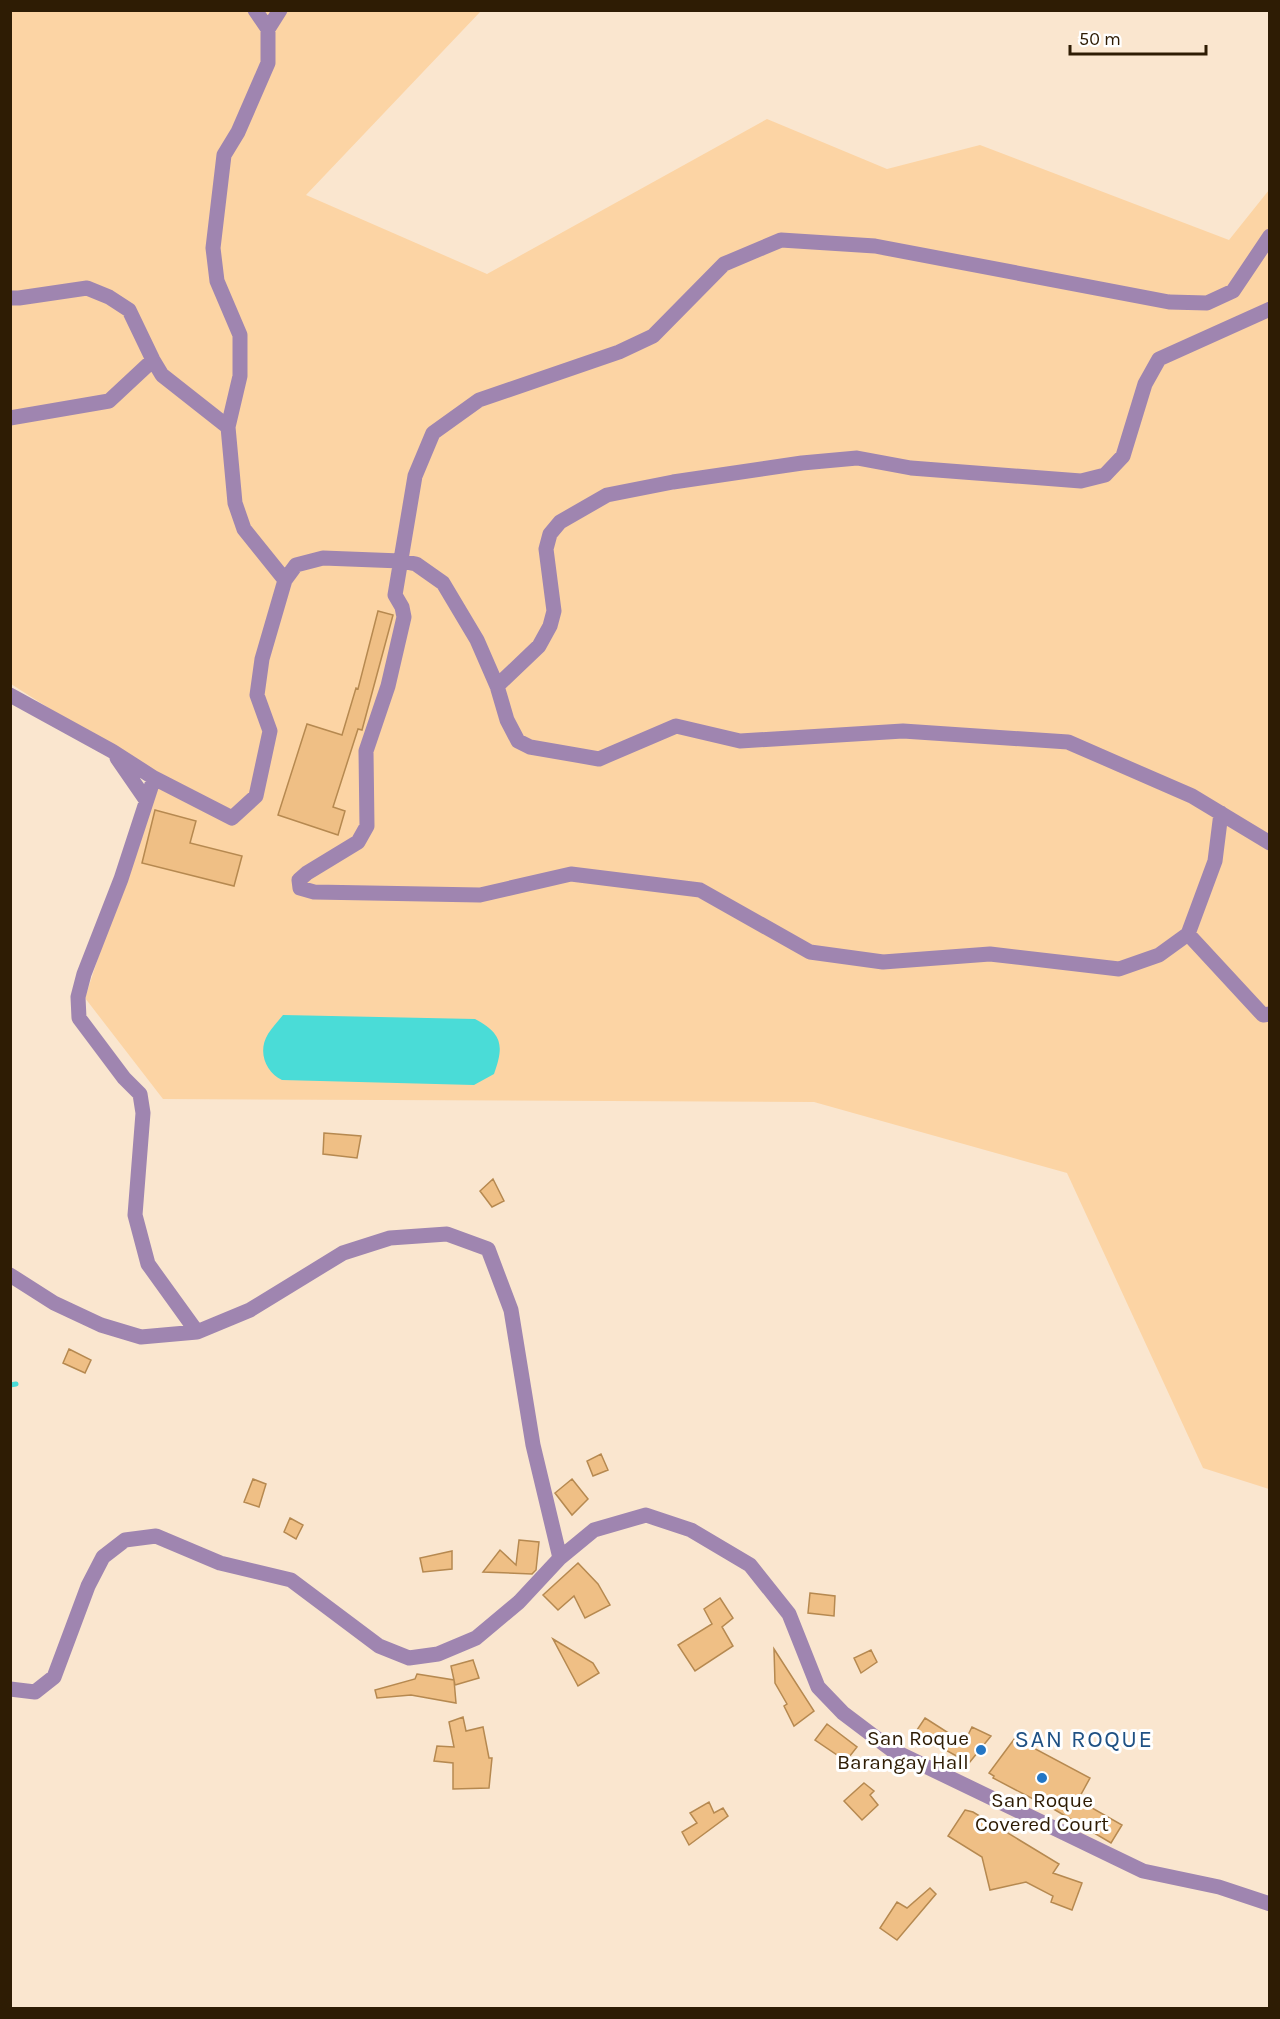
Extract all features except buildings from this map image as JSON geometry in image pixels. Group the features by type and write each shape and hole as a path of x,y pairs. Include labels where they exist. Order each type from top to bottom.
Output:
{"street":[{"path":"255,10 268,29"},
{"path":"280,10 268,29 268,63 238,132 224,155 213,248 217,281 240,335 240,376 228,427 235,503 244,529 285,580"},
{"path":"1221,813 1215,861 1188,934 1159,955 1119,969 990,954 883,962 810,952 700,890 571,874 480,895 314,892 300,888 299,880 358,842 367,826 366,751 388,686 404,616 395,595 415,476 433,433 479,400 619,352 653,336 724,264 781,240 875,246 1169,302 1208,303 1233,291 1269,236"},
{"path":"10,298 87,288 110,297 129,310 162,375 228,427"},
{"path":"497,686 539,645 550,626 554,611 546,549 550,534 560,522 607,495 802,463 857,458 911,468 1081,481 1105,475 1123,456 1145,384 1159,359 1269,309"},
{"path":"10,418 109,401 153,360"},
{"path":"10,695 112,751 154,778 232,818 256,795 270,731 256,695 262,659 285,580 296,565 323,558 401,561 416,564 443,583 477,640 497,686 507,720 518,741 530,747 599,759 676,726 740,741 903,731 1068,742 1192,796 1269,843"},
{"path":"112,751 146,800"},
{"path":"154,778 120,879 84,974 78,997 79,1018 124,1078 140,1094 143,1113 135,1215 148,1264 198,1332"},
{"path":"1188,934 1263,1015 1269,1014"},
{"path":"10,1275 54,1303 101,1325 141,1337 198,1332 249,1310 343,1253 390,1238 447,1234 488,1249 511,1310 533,1445 560,1558"},
{"path":"10,1689 35,1692 54,1677 88,1586 104,1557 125,1540 156,1536 220,1563 291,1580 379,1646 409,1658 438,1654 476,1638 519,1602 560,1558 594,1530 646,1515 692,1530 750,1565 789,1614 818,1687 843,1713 892,1750 1143,1871 1219,1887 1269,1904"}],"shaded area":[{"path":"10,11 481,11 306,195 487,274 767,119 887,169 980,145 1229,240 1269,190 1269,1489 1203,1468 1067,1173 814,1102 163,1099 85,998 157,777 11,684"}],"water":[{"path":"283,1015 475,1019 496,1036 500,1048 499,1056 494,1074 474,1085 282,1080 268,1067 263,1048 268,1034"}],"waterway":[{"path":"10,1385 16,1384"}],"place":[{"name":"San Roque Barangay Hall","path":"981,1750"},
{"name":"San Roque Covered Court","path":"1042,1778"}],"district":[{"name":"SAN ROQUE","path":"1084,1739"}]}
